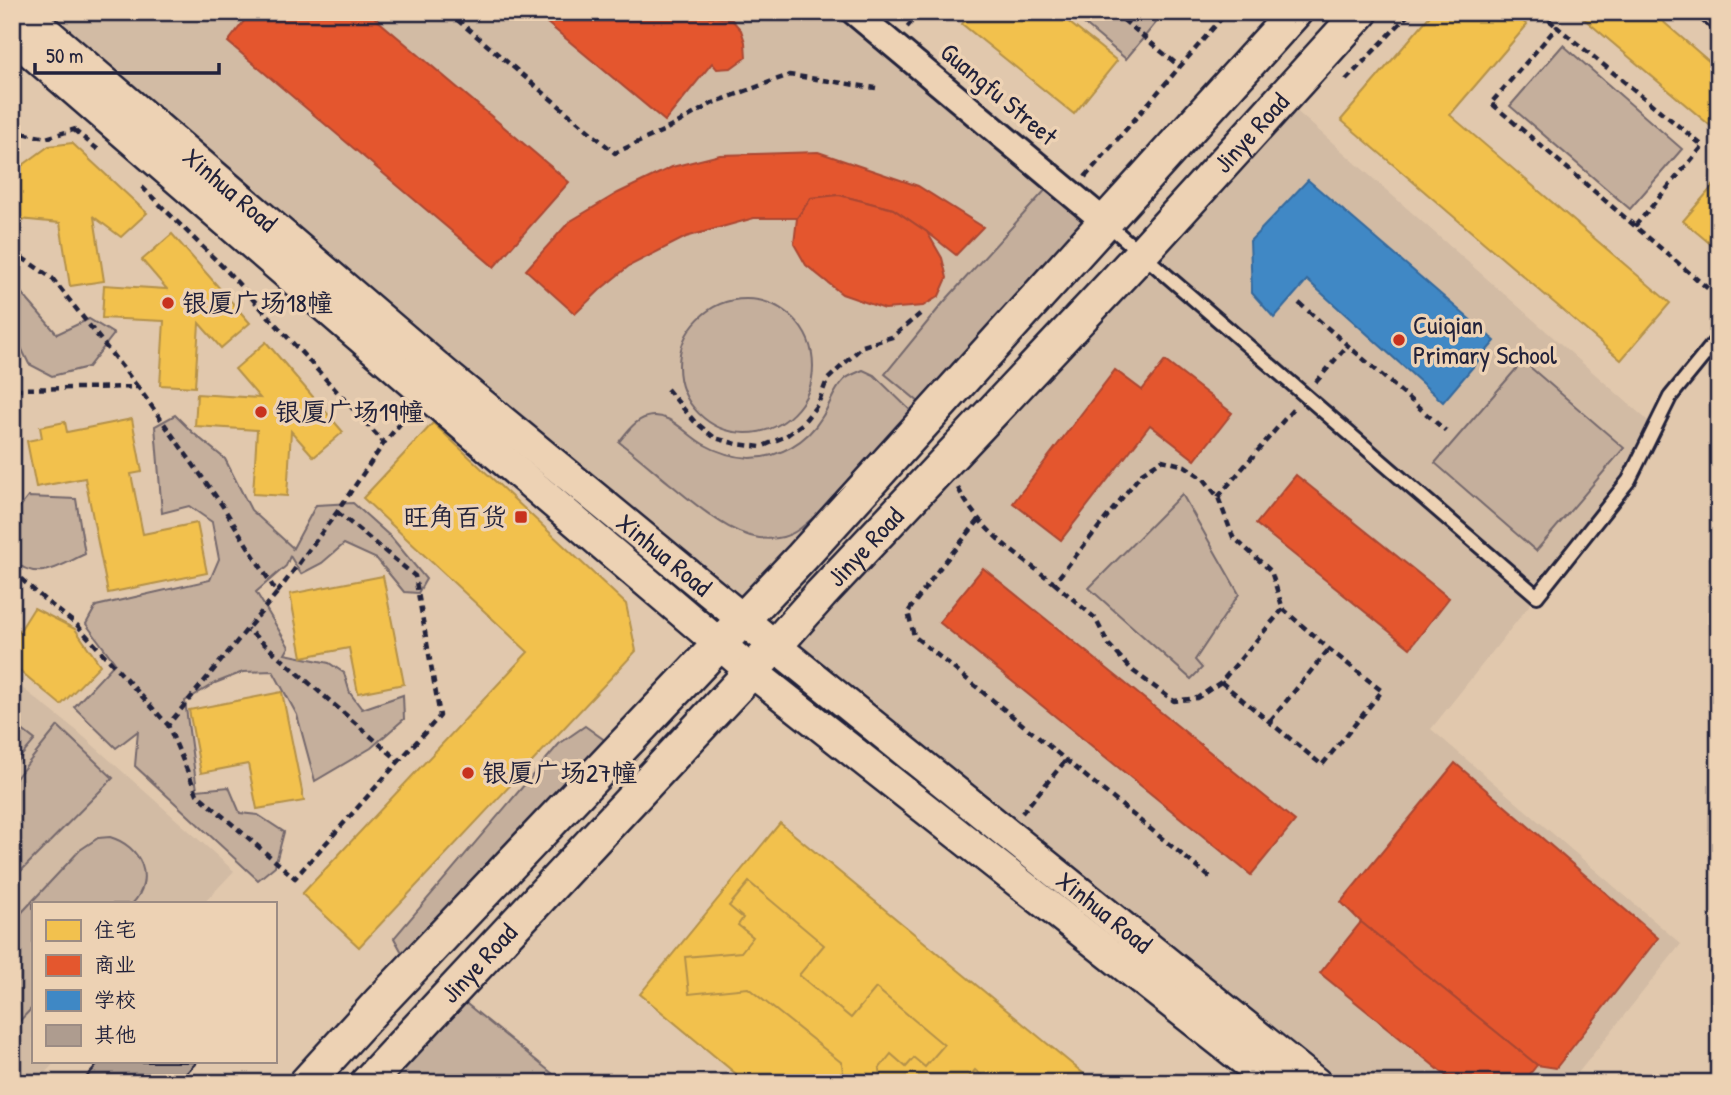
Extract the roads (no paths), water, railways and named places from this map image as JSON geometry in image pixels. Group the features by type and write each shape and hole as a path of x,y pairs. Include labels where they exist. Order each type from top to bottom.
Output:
{"main road":[{"name":"Jinye Road","path":"306,1083 802,557 1295,12"},
{"name":"Jinye Road","path":"367,1083 1141,254 1361,12"}],"street":[{"name":"Xinhua Road","path":"23,12 751,671 1273,1083"},
{"name":"Guangfu Street","path":"854,12 1105,222"},
{"path":"1712,12 1719,18"},
{"name":"Xinhua Road","path":"12,36 103,114 435,383 742,619 1316,1083"}],"lane":[{"path":"1105,222 1537,596 1629,480 1671,397 1719,337"}],"place":[{"name":"银厦广场18幢","path":"168,303"},
{"name":"Cuiqian Primary School","path":"1399,340"},
{"name":"银厦广场19幢","path":"261,412"},
{"name":"旺角百货","path":"521,517"},
{"name":"银厦广场27幢","path":"468,773"}]}
